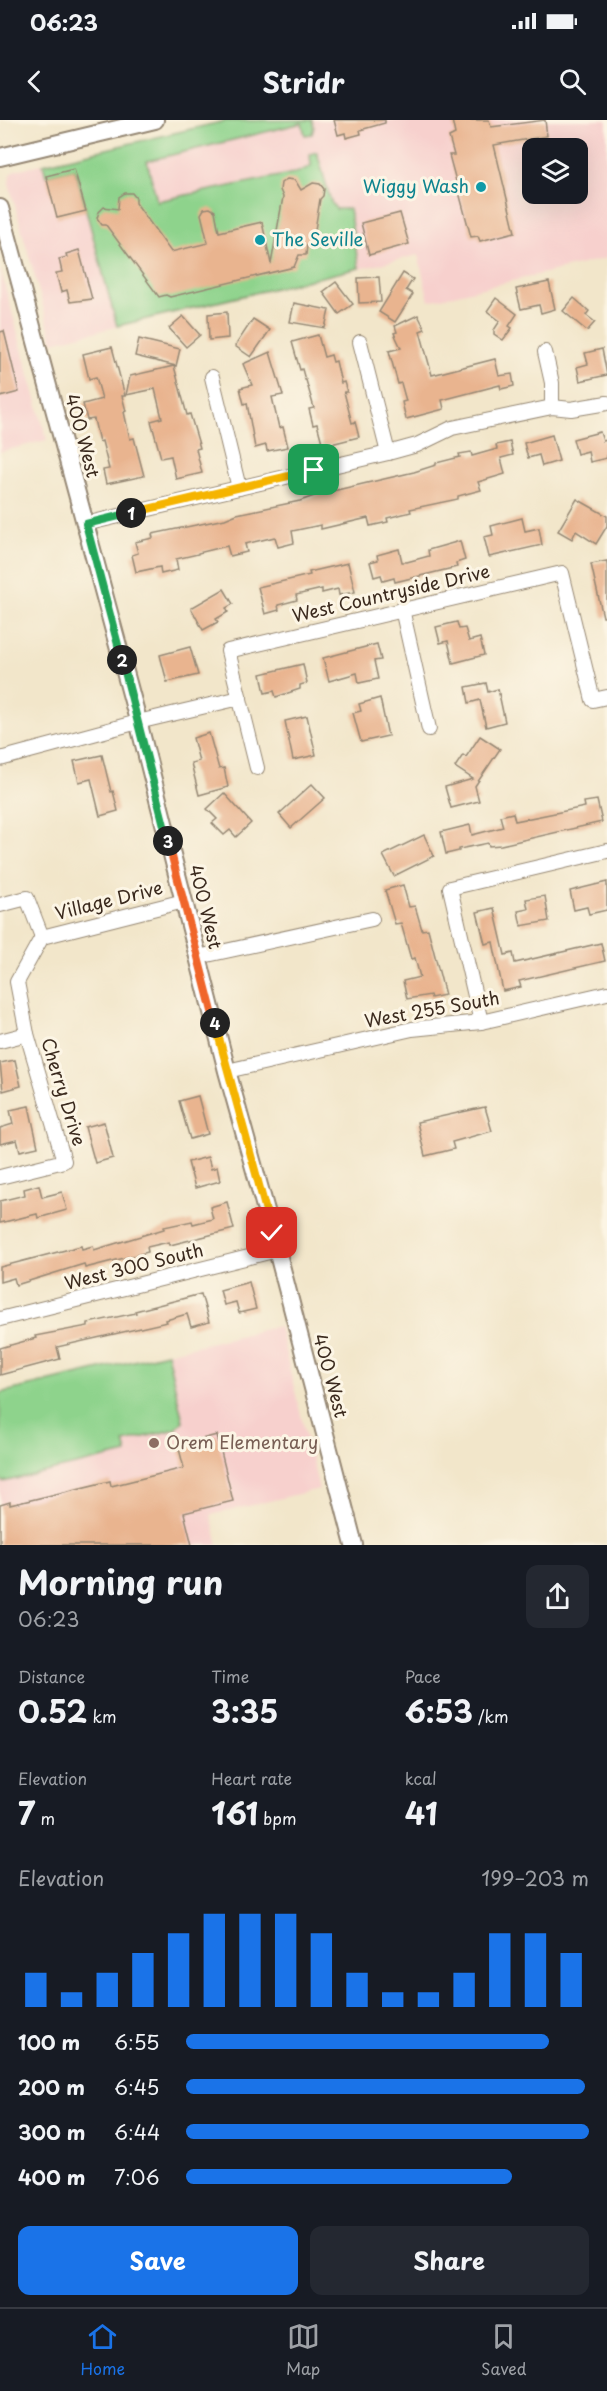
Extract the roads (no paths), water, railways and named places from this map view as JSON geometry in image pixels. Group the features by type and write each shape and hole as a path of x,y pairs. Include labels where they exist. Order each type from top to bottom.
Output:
{"main road":[{"path":"0,157 155,120"},
{"name":"400 West","path":"0,208 86,524 227,1071 277,1250 354,1545"}],"street":[{"path":"360,342 388,453"},
{"path":"545,352 552,383 552,407"},
{"path":"212,376 240,488"},
{"path":"86,524 388,453 417,445 452,428 552,407 571,409 607,404"},
{"name":"West Countryside Drive","path":"240,698 228,651 562,573 600,699"},
{"path":"402,609 429,729"},
{"path":"0,759 138,722 240,698 257,768"},
{"path":"481,1023 450,888 607,851"},
{"name":"Village Drive","path":"0,905 27,898 42,937 184,901"},
{"path":"198,957 372,919"},
{"name":"Cherry Drive","path":"0,1177 64,1161 27,1034 17,982 42,937"},
{"name":"West 255 South","path":"227,1071 412,1029 481,1023 607,993"},
{"path":"0,1041 27,1034"},
{"name":"West 300 South","path":"0,1319 277,1250"}],"place":[{"name":"Wiggy Wash","path":"481,187"},
{"name":"The Seville","path":"260,240"},
{"name":"Orem Elementary","path":"154,1443"}]}
